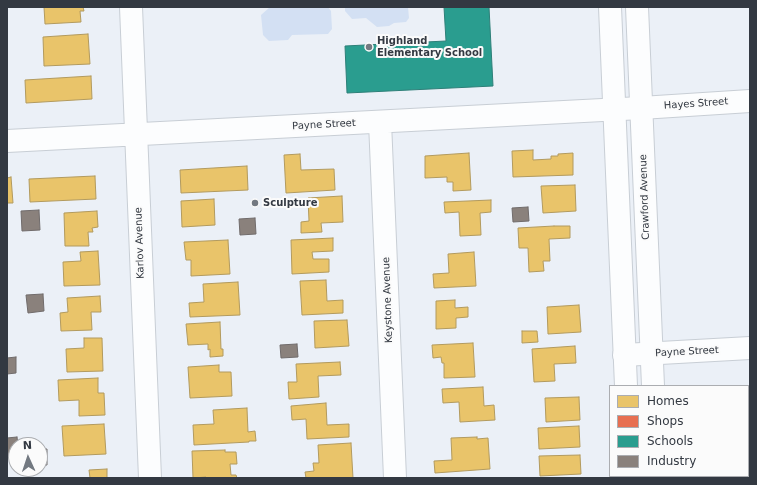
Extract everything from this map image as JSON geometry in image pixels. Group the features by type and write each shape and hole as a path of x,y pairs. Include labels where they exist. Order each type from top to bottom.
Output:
{"street":[{"name":"Karlov Avenue","path":"131,7 150,478"},
{"path":"610,7 626,385"},
{"name":"Crawford Avenue","path":"637,7 653,385"},
{"name":"Hayes Street","path":"641,108 750,100"},
{"name":"Payne Street","path":"7,141 641,108"},
{"name":"Keystone Avenue","path":"380,122 395,478"},
{"name":"Payne Street","path":"624,355 750,348"}],"shaded area":[{"path":"270,7 328,7 331,11 332,29 328,34 292,35 288,40 269,41 263,35 261,15"},
{"path":"345,7 408,7 409,18 406,22 377,27 366,18 352,19 345,11"}],"building: Homes":[{"path":"44,7 83,7 84,11 80,11 81,22 45,24"},
{"path":"88,34 90,64 44,66 43,37"},
{"path":"91,76 92,99 26,103 25,80"},
{"path":"533,150 533,160 551,159 551,156 558,156 558,154 573,153 573,175 513,177 512,151"},
{"path":"469,153 471,190 453,191 453,182 447,182 447,177 425,178 425,156"},
{"path":"300,154 301,170 334,169 335,190 286,193 284,155"},
{"path":"247,166 248,190 181,193 180,170"},
{"path":"95,176 96,199 30,202 29,179"},
{"path":"11,177 13,203 7,203 7,178"},
{"path":"575,185 576,211 543,213 541,186"},
{"path":"342,196 343,222 321,223 322,232 301,233 301,222 309,221 308,198"},
{"path":"214,199 215,225 182,227 181,201"},
{"path":"491,200 491,212 480,213 481,235 460,236 459,212 445,213 444,202"},
{"path":"97,211 98,227 92,228 93,232 88,232 89,246 65,246 64,213"},
{"path":"570,226 570,238 549,239 550,261 543,261 544,271 529,272 528,248 519,248 518,228"},
{"path":"333,238 333,251 312,252 313,259 329,259 329,272 292,274 291,240"},
{"path":"228,240 230,274 191,276 191,260 186,260 184,242"},
{"path":"98,251 100,285 64,286 63,262 81,261 80,252"},
{"path":"474,252 476,286 434,288 433,274 449,273 448,254"},
{"path":"326,280 327,301 343,300 343,313 302,315 300,281"},
{"path":"238,282 240,315 190,317 189,303 204,302 203,284"},
{"path":"100,296 101,312 91,312 92,330 61,331 60,313 68,312 67,298"},
{"path":"455,300 455,308 468,307 468,317 456,318 456,328 436,329 436,301"},
{"path":"579,305 581,332 548,334 547,307"},
{"path":"347,320 349,346 315,348 314,321"},
{"path":"220,322 221,349 223,349 223,356 210,357 210,349 208,350 208,344 188,345 186,324"},
{"path":"522,331 537,331 538,342 522,343"},
{"path":"84,338 102,338 103,371 67,372 66,349 84,348"},
{"path":"473,343 475,377 444,378 444,363 442,363 441,357 433,358 432,345"},
{"path":"575,346 576,363 554,364 555,381 534,382 532,349"},
{"path":"340,362 341,375 318,376 319,397 289,399 288,382 297,382 296,364"},
{"path":"219,365 219,372 231,372 232,396 190,398 188,367"},
{"path":"98,378 98,393 104,393 105,415 79,416 79,400 59,401 58,380"},
{"path":"483,387 484,406 494,405 495,420 460,422 459,402 443,403 442,389"},
{"path":"579,397 580,420 546,422 545,398"},
{"path":"326,403 327,425 349,424 349,437 307,439 306,419 292,420 291,406"},
{"path":"247,408 248,432 255,431 256,441 194,445 193,425 214,424 213,410"},
{"path":"104,424 106,454 64,456 62,426"},
{"path":"579,426 580,447 539,449 538,428"},
{"path":"477,437 477,439 488,438 490,469 435,473 434,461 452,460 451,438"},
{"path":"351,443 353,478 306,478 305,472 314,471 313,463 319,463 318,445"},
{"path":"225,450 225,452 236,452 237,464 230,464 231,475 236,475 237,478 193,478 192,451"},
{"path":"580,455 581,474 540,476 539,456"},
{"path":"107,469 107,478 90,478 89,470"}],"building: Shops":[{"path":"750,456 750,478 714,478 749,477"}],"building: Schools":[{"path":"444,7 489,7 493,86 347,93 345,46 446,41"}],"building: Industry":[{"path":"528,207 529,221 513,222 512,208"},
{"path":"39,210 40,230 22,231 21,211"},
{"path":"255,218 256,234 240,235 239,219"},
{"path":"43,294 44,311 28,313 26,295"},
{"path":"297,344 298,357 281,358 280,345"},
{"path":"16,357 16,373 7,374 7,358"},
{"path":"8,438 8,455 7,455"}],"place":[{"name":"Highland Elementary School","path":"369,47"},
{"name":"Sculpture","path":"255,203"}]}
